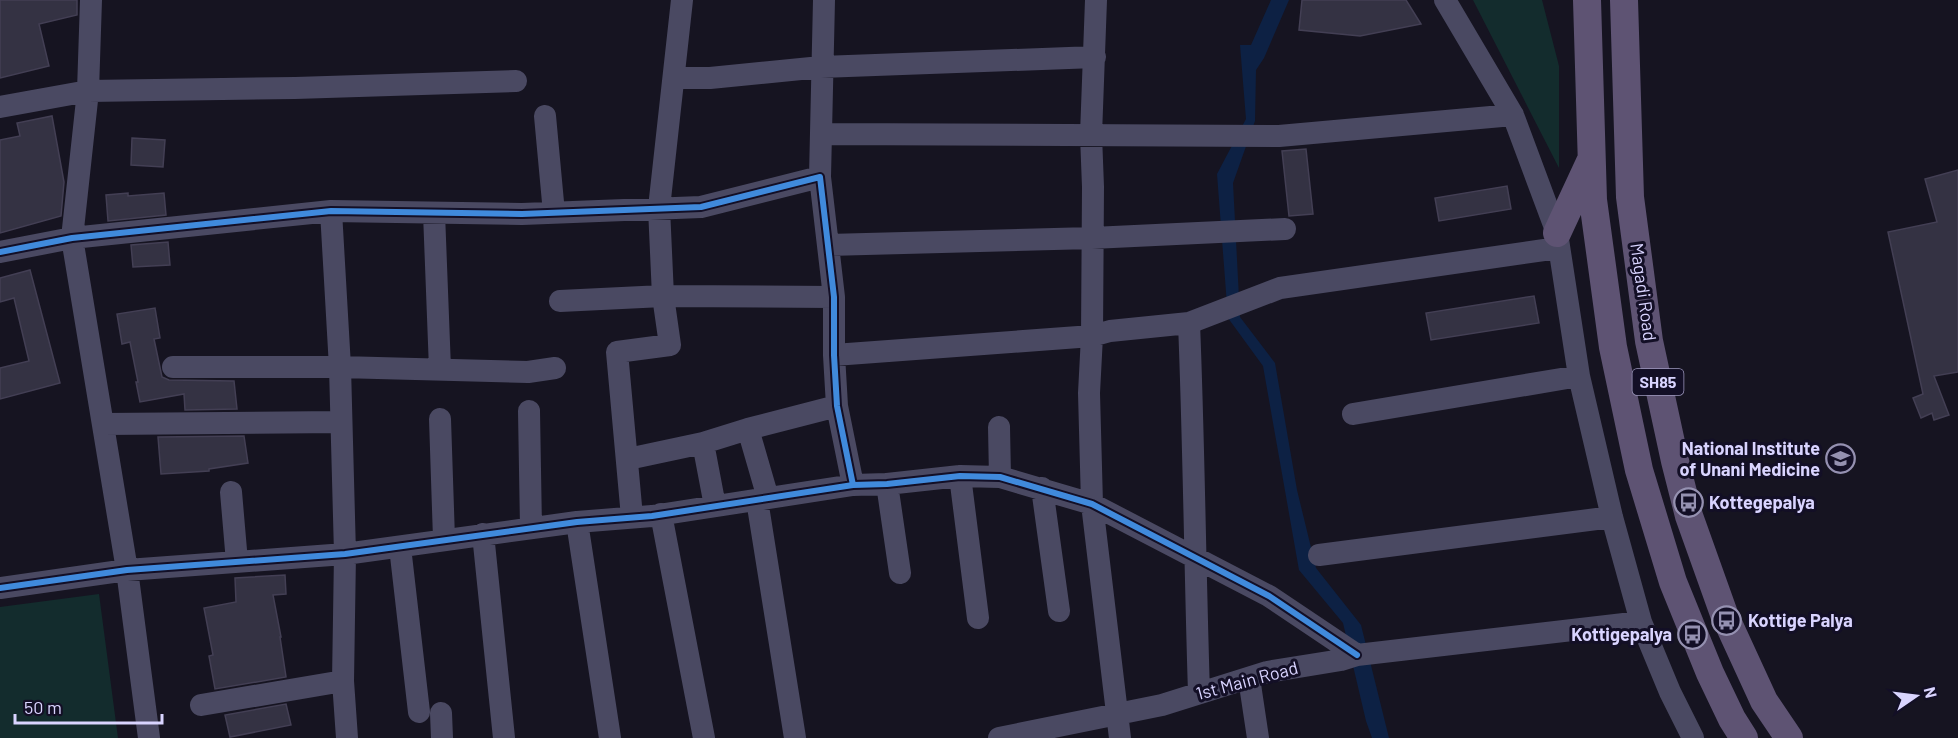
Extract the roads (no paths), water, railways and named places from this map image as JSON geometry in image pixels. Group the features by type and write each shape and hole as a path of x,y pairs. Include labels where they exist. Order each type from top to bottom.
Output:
{"main road":[{"name":"Magadi Road","path":"1587,0 1593,200 1613,347 1639,470 1654,527 1690,628 1732,719 1744,738"},
{"name":"Magadi Road","path":"1624,1 1630,197 1649,341 1675,461 1689,516 1724,614 1764,701 1789,738"},
{"path":"1558,241 1592,158"}],"street":[{"path":"91,0 88,91 72,238 127,570 149,738"},
{"path":"632,517 617,352 670,345 663,296 659,208 682,0"},
{"path":"824,0 820,177 834,297 837,406 853,485"},
{"path":"1096,0 1091,135 1092,336 1089,393 1092,504 1120,738"},
{"path":"1445,0 1513,115 1558,241 1579,376 1612,517 1641,622 1670,692 1693,738"},
{"path":"674,78 711,78 821,67 1095,57"},
{"path":"0,107 88,91 295,88 516,81"},
{"path":"820,134 1279,136 1513,115"},
{"path":"545,116 554,213"},
{"path":"0,252 72,238 331,211 554,213 701,207 820,177"},
{"path":"331,211 340,367 345,554 344,681 347,738"},
{"path":"434,213 440,369"},
{"path":"828,245 1092,238 1285,229"},
{"path":"834,355 1092,336 1110,331 1189,323 1280,288 1558,241"},
{"path":"560,301 663,296 834,297"},
{"path":"1189,323 1194,436 1194,557 1199,693"},
{"path":"173,367 340,367 528,372 555,368"},
{"path":"1353,414 1579,376"},
{"path":"628,459 703,443 837,406"},
{"path":"529,411 531,528"},
{"path":"440,419 444,539"},
{"path":"104,424 341,422"},
{"path":"999,428 1000,477"},
{"path":"748,429 763,499 795,738"},
{"path":"703,443 715,506"},
{"path":"0,588 127,570 345,554 577,522 661,514 853,485 887,484 960,476 1000,477 1092,504 1269,596 1357,655"},
{"path":"960,476 978,618"},
{"path":"887,484 900,573"},
{"path":"1042,488 1059,611"},
{"path":"231,492 237,562"},
{"path":"661,514 704,738"},
{"path":"1319,555 1612,517"},
{"path":"577,522 610,738"},
{"path":"483,534 504,738"},
{"path":"400,547 430,712 442,738"},
{"name":"1st Main Road","path":"999,738 1022,736 1162,705 1267,672 1341,660 1357,655 1641,622"},
{"path":"1249,678 1258,738"},
{"path":"201,705 344,681"}],"water":[{"path":"1271,0 1289,0 1264,58 1256,70 1255,121 1233,183 1240,317 1275,363 1297,490 1316,568 1361,625 1389,738 1372,738 1343,623 1299,570 1263,366 1228,318 1217,174 1246,119 1240,45 1251,45"}],"place":[{"name":"National Institute of Unani Medicine","path":"1841,459"},
{"name":"Kottegepalya","path":"1688,503"},
{"name":"Kottige Palya","path":"1727,621"},
{"name":"Kottigepalya","path":"1693,635"}]}
